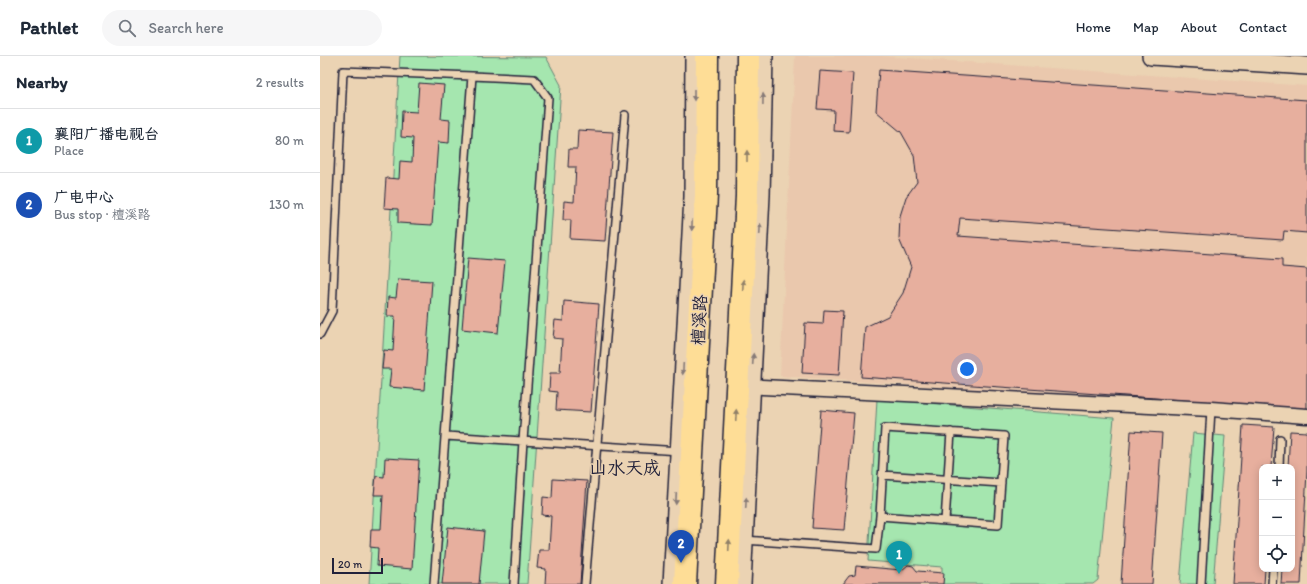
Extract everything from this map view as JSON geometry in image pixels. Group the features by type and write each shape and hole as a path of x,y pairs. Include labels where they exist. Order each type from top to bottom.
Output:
{"main road":[{"name":"檀溪路","path":"685,584 686,451 706,195 707,56"},
{"path":"727,584 745,386 748,56"}],"street":[{"path":"672,584 686,451 693,197 694,56"},
{"path":"742,584 744,540 745,386 761,195 764,56"},
{"path":"1151,56 1307,66"},
{"path":"745,386 1212,409 1307,416"}],"lane":[{"path":"320,334 332,311 343,70 534,79 548,98 514,584"},
{"path":"434,584 472,76"},
{"path":"585,584 625,115"},
{"path":"1201,584 1212,409"},
{"path":"744,540 876,549 880,516 885,428 1004,436 998,525 880,516"},
{"path":"945,521 951,432"},
{"path":"446,436 686,451"},
{"path":"1279,464 1280,440"},
{"path":"882,475 1001,483"},
{"path":"1272,584 1273,572"}],"shaded area":[{"path":"795,56 881,56 1307,86 1307,411 780,376"}],"green space":[{"path":"400,56 546,57 561,85 527,584 369,584"},
{"path":"877,399 1114,418 1098,580 1093,584 942,584 942,567 868,561"},
{"path":"1193,433 1225,436 1213,584 1180,584"}],"building":[{"path":"879,70 1307,100 1307,233 1284,231 1283,240 960,218 958,236 1282,259 1282,267 1307,269 1307,409 861,377 865,327 888,316 903,293 911,267 899,239 900,216 906,197 917,182 914,155 901,132 876,111"},
{"path":"820,71 853,73 849,132 833,131 834,110 817,109"},
{"path":"419,83 444,85 441,119 450,120 449,143 438,142 432,225 398,223 398,209 384,208 386,178 399,179 400,161 412,162 413,138 401,137 402,111 417,112"},
{"path":"578,130 613,132 605,241 570,239 571,220 563,220 564,201 574,202 576,167 568,167 569,149 577,149"},
{"path":"468,258 505,261 498,333 462,329"},
{"path":"398,279 432,281 424,390 389,387 391,369 382,369 384,350 393,351 395,316 387,316 388,297 396,298"},
{"path":"564,301 599,304 591,412 556,410 557,392 549,391 550,373 560,373 562,339 553,338 555,320 563,321"},
{"path":"824,310 843,311 839,375 802,373 805,323 823,324"},
{"path":"821,410 854,413 844,530 812,528"},
{"path":"1243,425 1274,427 1271,464 1259,464 1259,572 1265,572 1264,584 1233,584"},
{"path":"1131,431 1162,433 1152,584 1121,584"},
{"path":"1290,431 1307,432 1307,471 1301,584 1281,584 1282,572 1295,572 1295,464 1288,464"},
{"path":"385,458 419,460 412,569 377,566 378,548 370,547 371,529 381,529 383,495 374,495 376,476 384,477"},
{"path":"553,479 587,481 580,584 545,584 546,569 537,568 539,550 549,550 551,516 542,515 543,497 552,498"},
{"path":"448,527 484,531 479,584 442,584"},
{"path":"908,565 913,566 917,571 944,573 943,584 843,584 849,576 855,575 856,566 902,570"}],"place":[{"name":"广电中心","path":"681,563"},
{"name":"襄阳广播电视台","path":"899,574"}],"district":[{"name":"山水天成","path":"625,468"}]}
